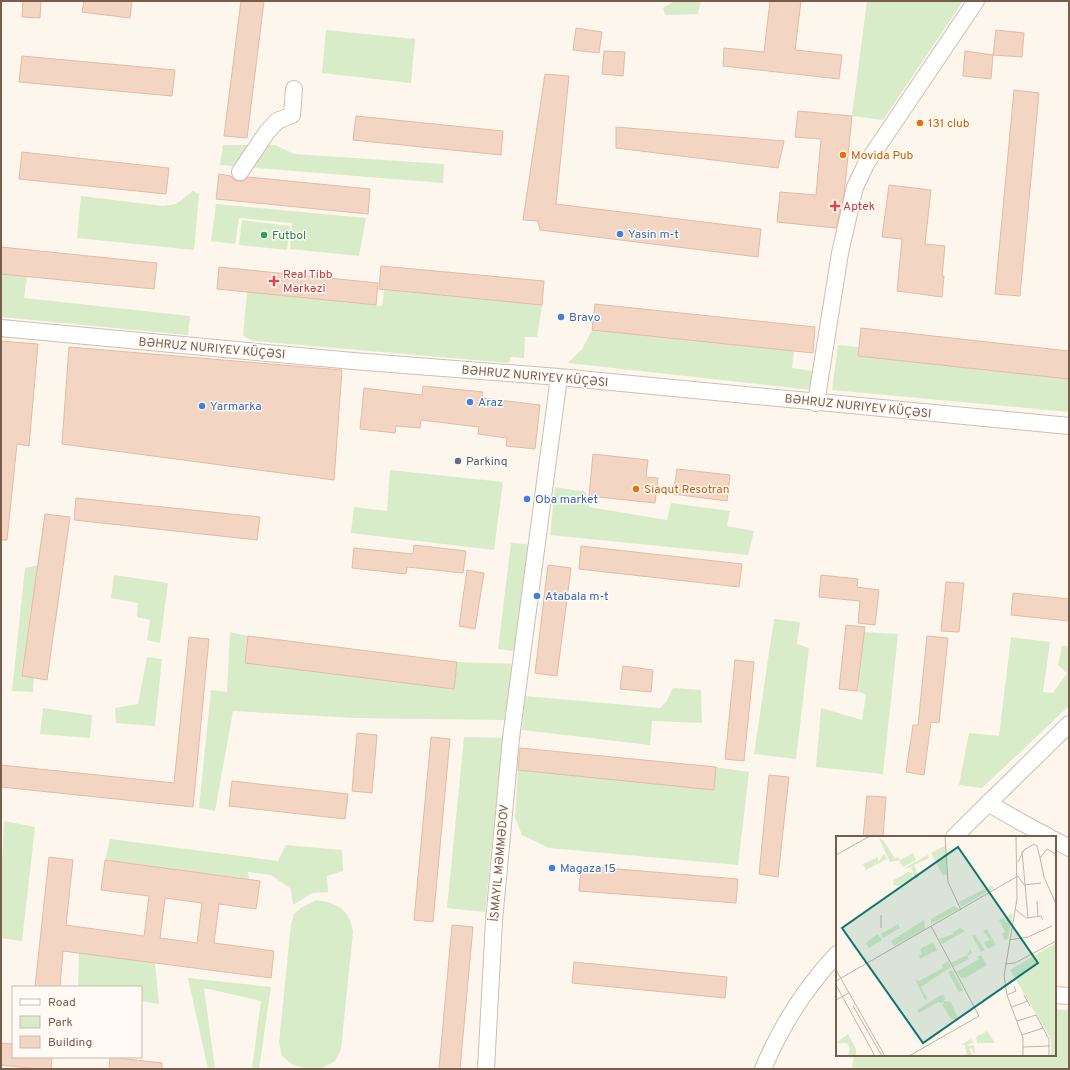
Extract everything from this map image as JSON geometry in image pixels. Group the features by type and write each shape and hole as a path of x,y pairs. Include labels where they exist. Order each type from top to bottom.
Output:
{"street":[{"path":"816,403 840,253 855,187 866,164 976,1"},
{"path":"240,172 267,132 277,121 292,115 294,89"},
{"name":"BƏHRUZ NURIYEV KÜÇƏSI","path":"1,328 322,358 559,377 816,403 1069,426"},
{"path":"486,1069 494,921 511,738 559,377"},
{"path":"955,836 1069,724"},
{"path":"988,803 1047,836"},
{"path":"1056,841 1069,848"},
{"path":"763,1069 778,1035 797,1003 836,955"},
{"path":"1056,994 1069,996"}],"green space":[{"path":"674,1 701,1 698,14 665,15 663,8"},
{"path":"867,1 963,1 883,120 852,116"},
{"path":"326,30 415,39 411,83 322,73"},
{"path":"223,145 275,145 294,154 444,164 443,183 220,165"},
{"path":"193,191 199,194 194,250 77,238 81,196 163,206 176,204"},
{"path":"216,204 366,218 359,256 290,249 292,223 239,218 235,244 211,241"},
{"name":"Futbol","path":"242,220 290,226 287,250 239,245"},
{"path":"1,274 27,276 24,298 190,316 188,335 1,317"},
{"path":"384,290 542,305 537,337 525,337 524,358 510,357 509,363 254,341 243,336 247,292 382,306"},
{"path":"592,330 794,351 792,368 812,371 811,390 568,363 582,349"},
{"path":"838,345 859,347 858,356 1069,379 1069,412 832,390"},
{"path":"390,470 503,482 494,550 351,533 354,507 387,511"},
{"path":"555,487 586,492 589,507 667,520 671,503 730,511 727,526 754,531 748,555 550,535"},
{"path":"511,543 529,544 515,651 498,649"},
{"path":"38,565 22,676 34,678 33,692 12,691 25,568"},
{"path":"114,575 168,583 160,643 147,640 150,620 137,617 138,603 111,598"},
{"path":"774,619 800,622 797,644 809,648 796,759 754,754"},
{"path":"230,632 248,636 245,662 454,689 457,662 515,664 505,720 355,718 233,711 215,811 199,808 211,690 227,692"},
{"path":"864,632 898,634 883,774 816,767 821,708 862,720 866,695 857,691"},
{"path":"1011,637 1050,642 1043,692 1053,693 1067,673 1058,665 1062,646 1069,646 1069,706 982,788 959,785 969,733 999,736"},
{"path":"147,657 162,659 155,726 116,723 115,708 138,704"},
{"path":"673,688 701,690 702,723 652,721 650,745 522,730 525,696 660,708 666,702"},
{"path":"43,708 92,715 90,738 40,734"},
{"path":"464,737 503,738 485,912 447,908"},
{"path":"716,767 749,772 738,865 549,848 522,835 515,818 518,770 714,790"},
{"path":"4,821 35,827 22,941 1,938 1,881"},
{"path":"110,839 278,861 286,845 342,850 343,871 327,876 328,892 312,893 293,905 291,889 271,875 248,872 249,879 105,860"},
{"path":"316,900 330,903 341,908 349,918 353,932 341,1049 335,1061 321,1069 308,1069 293,1065 282,1056 279,1042 291,924 294,914 301,908"},
{"path":"79,953 155,963 159,1004 142,1001 142,986 78,985"},
{"path":"188,978 271,987 259,1069 252,1069 261,1001 204,988 215,1069 208,1069"},
{"path":"1056,1009 1069,1010 1069,1069 852,1069 854,1056 1056,1056"}],"building":[{"path":"23,1 41,1 40,18 22,17"},
{"path":"84,1 132,1 130,18 82,12"},
{"path":"241,1 264,1 247,138 224,136"},
{"path":"770,1 801,1 795,50 842,55 839,79 723,66 724,48 764,52"},
{"path":"576,28 602,32 599,53 573,50"},
{"path":"996,30 1024,33 1022,57 993,55"},
{"path":"604,51 625,52 623,76 602,74"},
{"path":"965,51 993,55 991,79 963,76"},
{"path":"22,56 175,70 172,96 19,82"},
{"path":"545,74 569,76 556,204 761,229 758,257 540,230 538,221 523,220"},
{"path":"1014,90 1039,93 1020,296 995,294"},
{"path":"798,111 852,116 844,195 836,228 777,222 780,192 816,195 821,139 795,137"},
{"path":"356,116 503,131 501,155 353,140"},
{"path":"616,127 784,141 778,168 616,148"},
{"path":"22,152 169,168 166,194 19,179"},
{"path":"219,174 231,176 234,180 239,181 244,181 248,177 370,189 368,214 216,199"},
{"path":"889,185 931,190 925,244 945,246 942,276 944,276 942,297 897,291 902,239 882,237"},
{"path":"1,247 157,263 154,289 1,274"},
{"path":"381,266 544,281 542,305 379,289"},
{"path":"219,267 378,283 376,305 217,289"},
{"path":"595,304 815,327 813,353 592,330"},
{"path":"861,328 1069,351 1069,379 858,356"},
{"path":"1,341 38,344 29,446 17,444 7,540 1,540"},
{"name":"Yarmarka","path":"69,347 342,370 334,480 62,444"},
{"path":"423,386 483,392 482,398 540,405 535,449 506,446 507,438 478,434 479,427 421,420 420,428 396,426 395,433 360,429 364,388 422,395"},
{"path":"593,454 648,460 646,477 658,478 655,503 589,496"},
{"path":"677,469 730,475 727,501 673,494"},
{"path":"76,498 260,517 257,540 74,520"},
{"path":"45,514 70,517 47,680 22,676"},
{"path":"414,545 466,551 463,573 407,567 406,574 352,568 354,548 413,554"},
{"path":"581,546 742,564 739,587 579,569"},
{"path":"548,565 571,568 557,676 535,673"},
{"path":"467,570 484,573 475,629 459,626"},
{"path":"821,575 858,579 857,587 879,590 875,625 858,623 860,601 819,597"},
{"path":"946,582 964,583 959,632 941,631"},
{"path":"1013,593 1069,599 1069,621 1011,615"},
{"path":"846,625 865,627 857,691 839,689"},
{"path":"248,636 457,662 454,689 245,663"},
{"path":"927,636 948,638 939,723 931,722 924,775 906,772 913,725 918,725"},
{"path":"189,637 209,639 193,807 1,787 1,765 174,783"},
{"path":"735,660 754,662 744,761 725,759"},
{"path":"623,666 653,670 651,692 620,689"},
{"path":"357,733 377,735 372,793 352,791"},
{"path":"431,737 450,739 433,922 414,920"},
{"path":"520,748 716,767 714,790 518,770"},
{"path":"769,775 789,777 778,877 759,874"},
{"path":"232,781 348,794 345,819 229,806"},
{"path":"867,796 886,797 883,836 863,836"},
{"path":"49,857 73,860 66,925 144,936 149,896 101,890 105,860 260,881 256,909 219,904 214,943 274,951 271,978 63,951 60,986 35,986","holes":["165,898 202,903 197,943 160,938"]},
{"path":"581,866 738,879 736,903 579,891"},
{"path":"452,925 473,927 460,1069 439,1069"},
{"path":"574,962 727,977 725,998 572,983"},
{"path":"1,1043 12,1044 12,1058 52,1058 51,1069 1,1065"},
{"path":"110,1058 162,1063 162,1069 109,1069"}],"place":[{"name":"131 club","path":"920,123"},
{"name":"Movida Pub","path":"843,155"},
{"name":"Aptek","path":"835,206"},
{"name":"Yasin m-t","path":"620,234"},
{"name":"Futbol","path":"264,235"},
{"name":"Real Tibb Mərkəzi","path":"274,281"},
{"name":"Bravo","path":"561,317"},
{"name":"Araz","path":"470,402"},
{"name":"Yarmarka","path":"202,406"},
{"name":"Parkinq","path":"458,461"},
{"name":"Siaqut Resotran","path":"636,489"},
{"name":"Oba market","path":"527,499"},
{"name":"Atabala m-t","path":"537,596"},
{"name":"Magaza 15","path":"552,868"}]}
